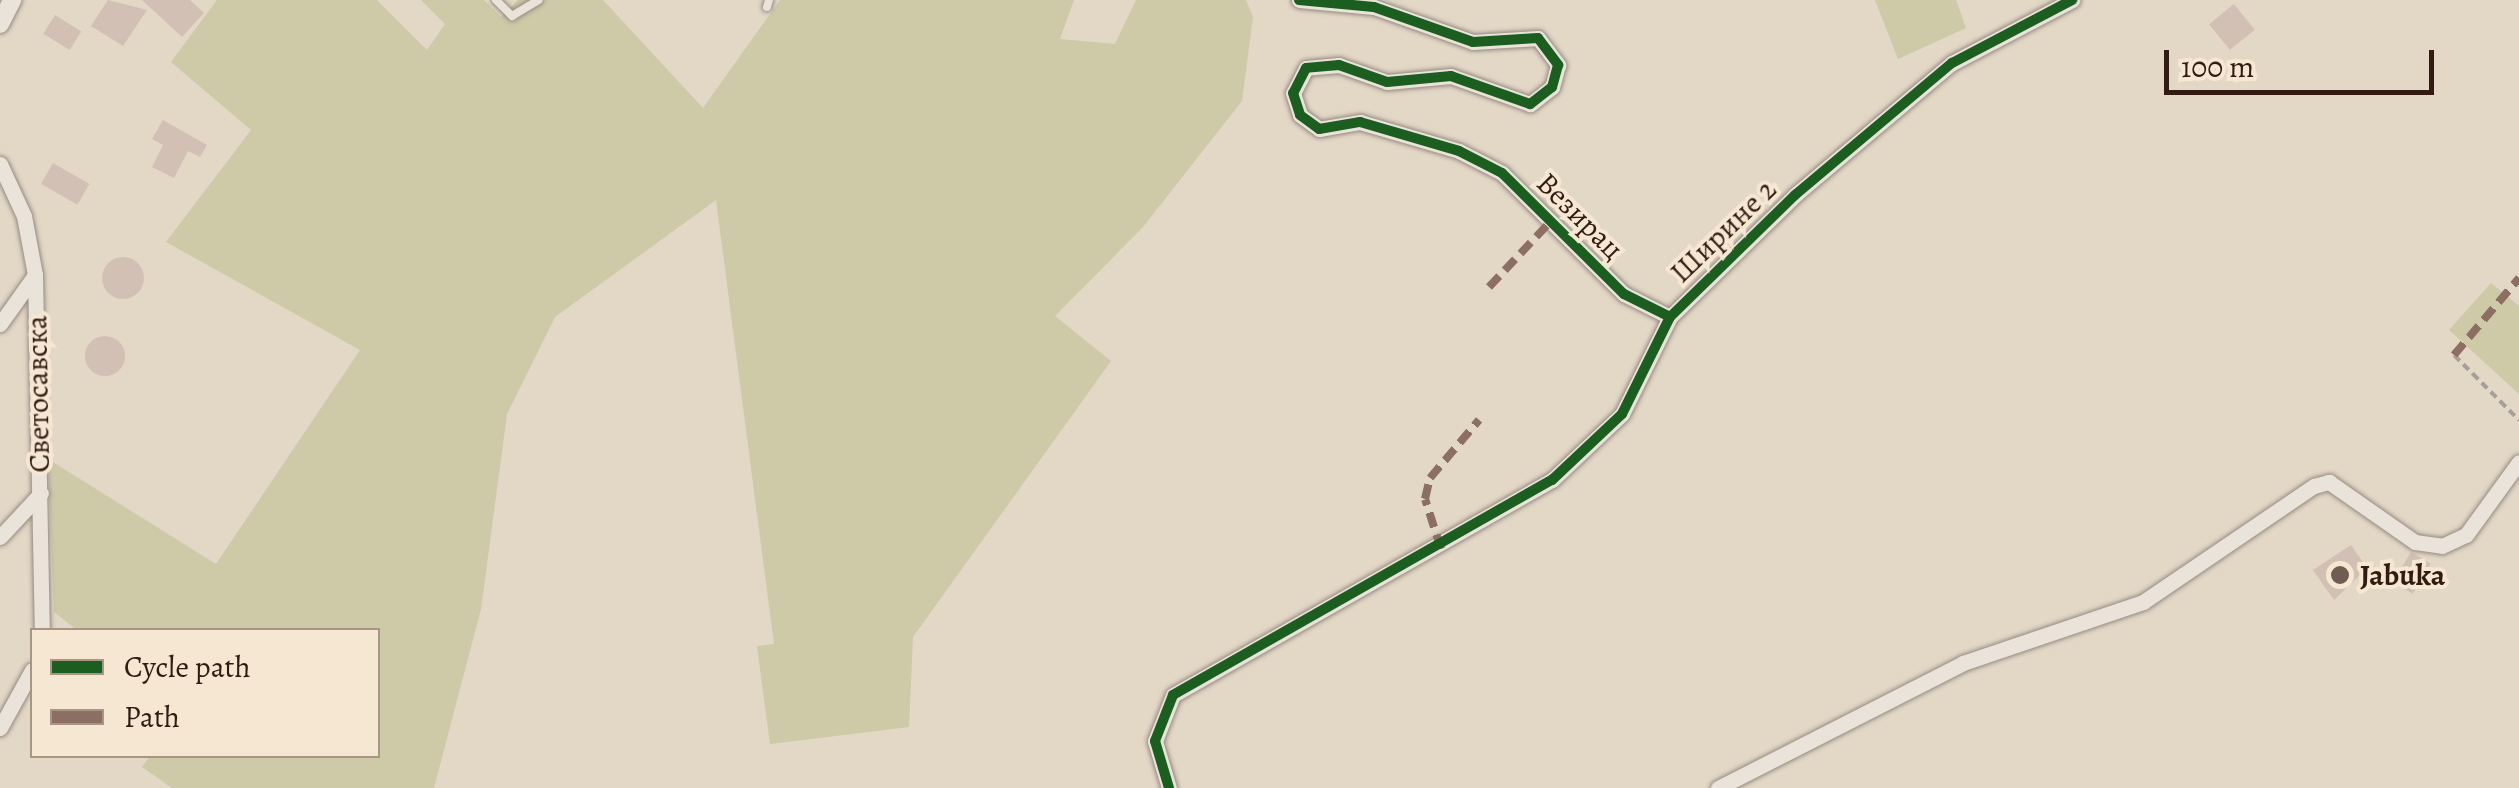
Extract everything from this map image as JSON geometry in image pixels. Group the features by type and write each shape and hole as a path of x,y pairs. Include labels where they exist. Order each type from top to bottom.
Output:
{"street":[{"path":"0,24 12,0"},
{"name":"Везирац","path":"1299,0 1374,7 1474,42 1538,38 1558,65 1552,87 1530,104 1452,76 1387,82 1339,64 1306,68 1293,93 1300,115 1319,128 1360,122 1459,151 1502,173 1624,294 1670,317"},
{"name":"Ширине 2","path":"1169,788 1155,740 1172,694 1552,480 1622,414 1670,317 1795,195 1952,63 2072,0"},
{"name":"Светосавска","path":"0,164 24,216 36,275 42,628"},
{"path":"0,324 36,275"},
{"path":"1718,788 1962,663 2143,602 2314,486 2330,482 2415,542 2442,546 2466,535 2519,462"},
{"path":"0,537 41,492"},
{"path":"0,728 30,674"}],"lane":[{"path":"496,0 512,16 540,0"}],"path":[{"path":"2454,355 2519,420"}],"shaded area":[{"path":"217,0 377,0 427,50 445,24 421,0 484,0 501,17 518,0 603,0 703,108 780,0 1074,0 1060,39 1115,44 1136,0 1246,0 1253,17 1242,101 1143,227 1055,316 1111,361 913,637 909,727 770,744 757,646 774,644 716,200 555,317 507,414 481,609 434,788 172,788 142,767 149,758 380,758 380,628 74,628 54,612 48,459 216,564 360,350 166,242 251,130 171,62"},
{"path":"1875,0 1956,0 1966,28 1898,59"},
{"path":"2491,283 2519,306 2519,394 2449,330"}],"building":[{"path":"108,0 147,10 123,46 91,26"},
{"path":"142,0 190,0 204,13 182,37"},
{"path":"2234,4 2255,30 2230,50 2209,24"},
{"path":"55,15 81,31 70,50 43,34"},
{"path":"163,120 207,145 200,157 188,151 174,178 152,167 163,145 152,139"},
{"path":"53,163 89,184 77,205 41,184"},
{"path":"123,257 138,263 144,278 138,293 123,299 108,293 102,278 108,263"},
{"path":"105,336 119,342 125,356 119,370 105,376 91,370 85,356 91,342"},
{"name":"Jabuka","path":"2351,545 2367,568 2334,600 2313,570"},
{"path":"2411,552 2431,564 2413,594 2393,582"}],"marked path":[{"path":"1489,287 1550,222"},
{"path":"2454,355 2519,278"},
{"path":"1441,549 1425,499 1430,478 1479,420"}],"cycle path":[{"path":"1299,0 1374,7 1473,42 1538,38 1558,65 1552,87 1530,104 1451,76 1387,82 1339,65 1306,68 1293,93 1300,115 1319,129 1360,122 1459,151 1502,173 1624,294 1670,317"},
{"path":"1169,788 1155,741 1173,695 1552,480 1622,414 1670,317 1795,195 1952,63 2072,0"}],"place":[{"name":"Jabuka","path":"2340,575"}]}
